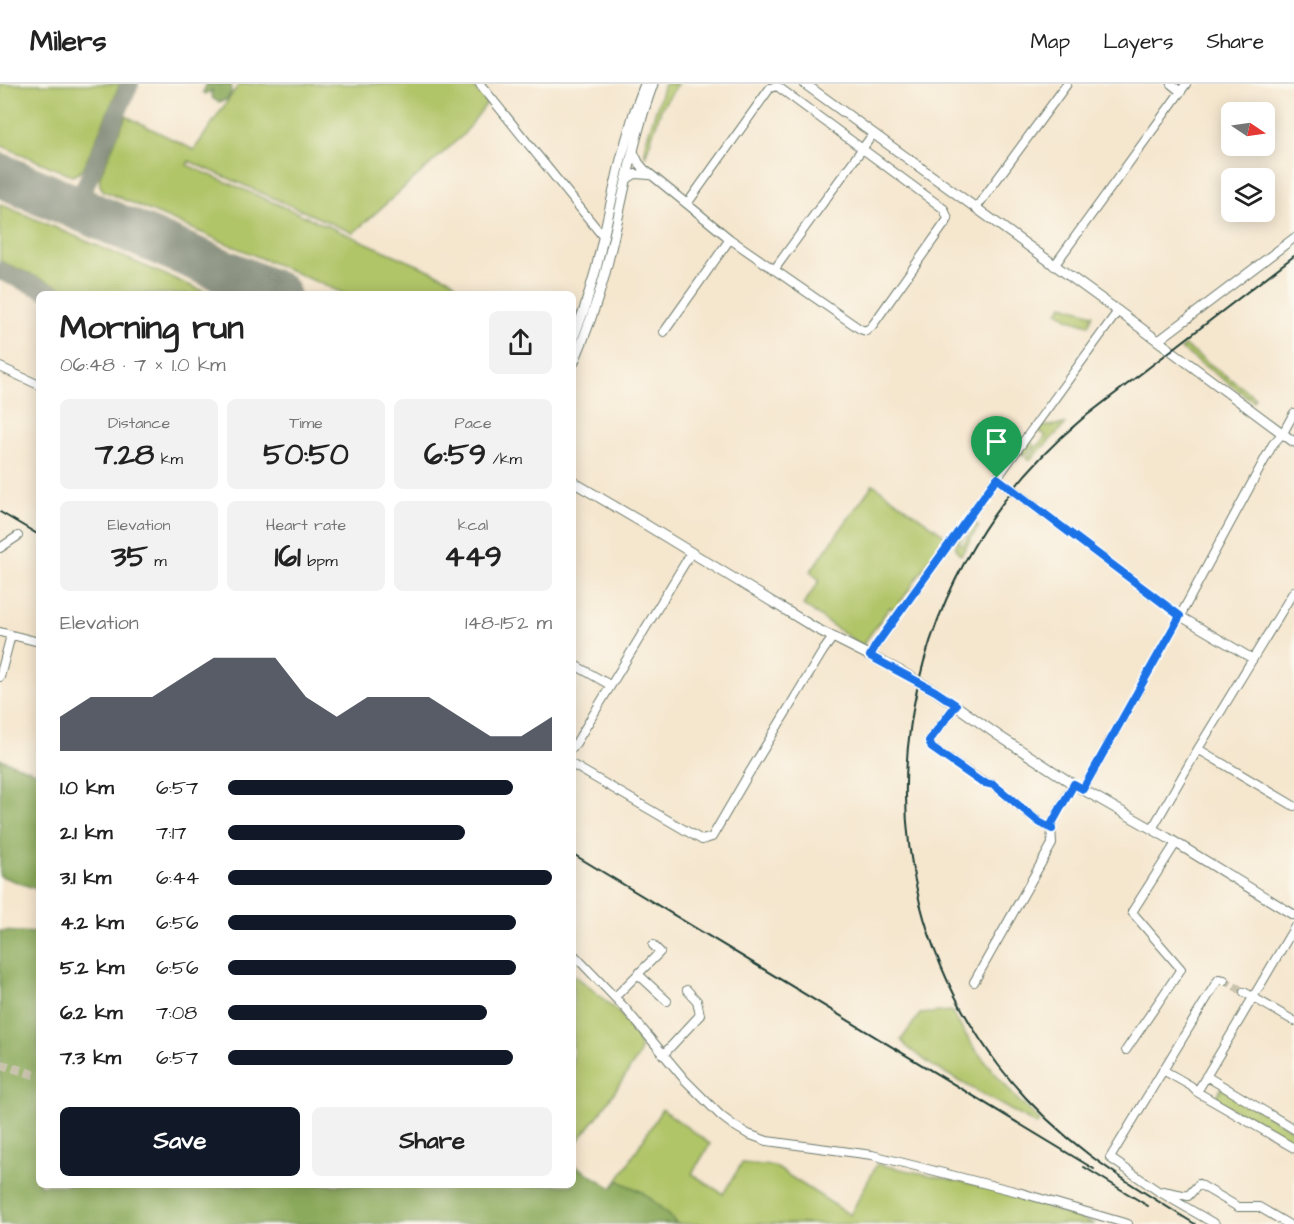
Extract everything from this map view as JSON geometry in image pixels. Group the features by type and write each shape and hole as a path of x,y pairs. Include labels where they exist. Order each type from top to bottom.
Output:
{"main road":[{"path":"576,331 587,300 621,159 645,84"},
{"path":"576,356 604,277 633,151 653,84"},
{"path":"805,84 1294,442"},
{"path":"576,483 797,618 928,687 1074,784 1294,915"}],"street":[{"path":"480,84 604,235"},
{"path":"976,208 1067,84"},
{"path":"1171,84 1181,92"},
{"path":"1054,266 1186,84"},
{"path":"633,151 639,163 652,176 730,239 866,331 872,326 948,219 944,209 777,86 770,88 687,204"},
{"path":"774,270 873,134"},
{"path":"627,179 635,174 652,176"},
{"path":"1158,341 1294,238"},
{"path":"664,332 730,239"},
{"path":"870,656 1118,311"},
{"path":"0,367 36,384"},
{"path":"1083,789 1273,444 1283,433 1294,413"},
{"path":"997,478 1180,616 1253,659"},
{"path":"0,548 18,536"},
{"path":"576,743 691,553"},
{"path":"1152,829 1294,591"},
{"path":"0,632 36,641"},
{"path":"0,677 12,635"},
{"path":"576,767 702,840 712,837 753,765 833,637"},
{"path":"576,666 610,685"},
{"path":"956,705 929,741 932,748 981,782 994,785 1039,822 1052,829"},
{"path":"1198,749 1294,806"},
{"path":"974,982 1052,844 1051,825 1074,784"},
{"path":"1126,1050 1181,969 1132,912 1176,843"},
{"path":"1197,1092 1294,928"},
{"path":"615,998 660,952 653,945"},
{"path":"576,957 615,998 685,1080 721,1116 733,1125 761,1139 872,1155 1018,1192 1128,1224"},
{"path":"638,974 667,1002"},
{"path":"1215,1224 1158,1191 1110,1158 1215,982 1221,979"},
{"path":"663,1055 700,1015 697,1001 687,990"},
{"path":"1244,992 1294,1021"},
{"path":"1163,1070 1294,1148"},
{"path":"1206,1076 1294,1129"},
{"path":"1158,1191 1188,1196 1199,1184 1238,1207 1259,1207 1288,1224"}],"green space":[{"path":"0,84 120,84 84,167 72,176 0,145"},
{"path":"207,84 230,84 232,87 230,95 226,100 219,102 213,99 212,90 206,94 203,92"},
{"path":"239,84 471,84 487,103 463,135 353,233 189,161 187,165 450,279 460,291 338,291 104,191 100,184 100,176 126,116 194,150"},
{"path":"664,84 678,84 662,107 645,157 645,144"},
{"path":"0,204 203,291 69,291 0,261"},
{"path":"1063,305 1093,314 1089,325 1069,319 1058,311"},
{"path":"1184,345 1255,397 1253,401 1181,349"},
{"path":"1066,424 1029,461 1026,458 1035,450 1033,448 1024,456 1019,453 1028,441 1037,447 1046,436 1037,429 1039,427"},
{"path":"873,484 946,536 895,610 890,607 862,646 803,605 820,580 810,572"},
{"path":"971,520 973,522 959,543 963,545 976,524 979,526 961,555 957,551 956,542"},
{"path":"0,759 36,772 36,889 0,876"},
{"path":"0,931 36,933 36,1188 576,1188 576,1166 612,1188 618,1180 640,1191 677,1224 0,1224"},
{"path":"576,976 623,1017 638,1037 639,1055 601,1112 576,1143"},
{"path":"951,1011 974,1048 1015,1097 1040,1121 1037,1125 933,1066 901,1040 920,1014"},
{"path":"1222,1087 1294,1131 1294,1146 1215,1099"},
{"path":"662,1109 710,1144 692,1174 723,1194 742,1163 774,1166 850,1215 877,1164 982,1186 1095,1224 677,1224 645,1194 618,1180"}],"taxiway":[{"path":"76,207 130,84"},
{"path":"0,271 46,291"}],"runway":[{"path":"0,175 271,291"}],"tunnel":[{"path":"1224,980 1244,992"},
{"path":"0,1064 36,1075"}],"railway":[{"path":"1195,1224 1114,1173 1065,1136 1042,1115 999,1066 950,986 920,901 907,814 910,726 930,641 966,559 1017,485 1082,419 1294,256"},
{"path":"0,512 36,533"},
{"path":"576,856 1094,1169"},
{"path":"1084,1167 1148,1206"}],"route":[{"path":"997,478 1180,616 1083,789 1074,784 1051,825 1052,829 1039,822 994,785 981,782 932,748 929,741 956,705 902,672 870,656 997,478"}]}
